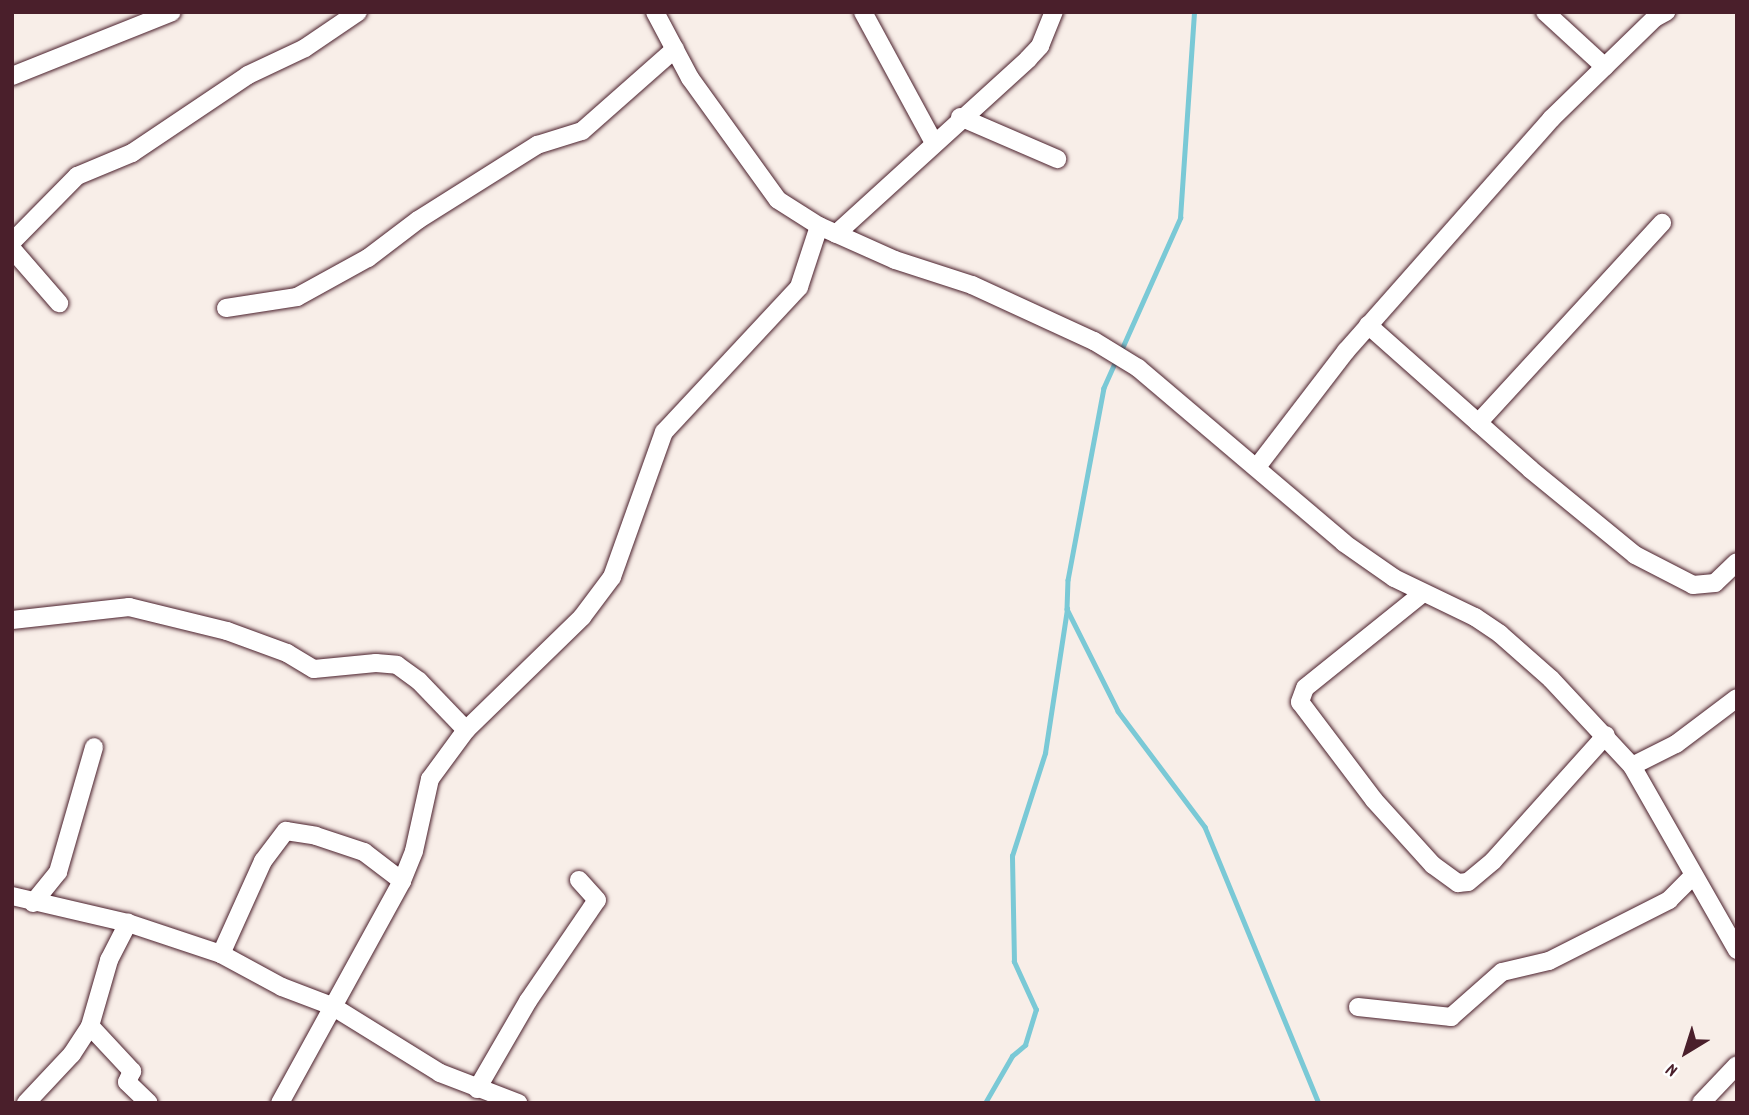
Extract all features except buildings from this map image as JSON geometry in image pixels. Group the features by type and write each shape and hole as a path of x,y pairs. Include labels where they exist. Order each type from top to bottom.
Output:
{"street":[{"path":"12,76 173,12"},
{"path":"12,242 77,176 132,153 248,75 304,48 358,12"},
{"path":"655,12 690,78 778,200 827,230 972,285 1094,341 1138,368 1344,543 1423,593 1500,634 1606,735 1632,766 1693,876 1735,943"},
{"path":"863,12 933,141"},
{"path":"280,1103 402,881 414,851 430,779 467,730 583,617 612,577 664,432 799,287 827,230 1028,59 1051,21 1037,12"},
{"path":"1545,12 1605,67"},
{"path":"1257,467 1368,325 1551,119 1666,12"},
{"path":"226,308 297,297 368,258 418,220 537,145 582,131 675,50"},
{"path":"960,117 1057,159"},
{"path":"1478,423 1662,223"},
{"path":"12,249 59,303"},
{"path":"1368,325 1478,423 1647,561 1693,585 1715,583 1737,562"},
{"path":"1423,593 1305,688 1300,702 1374,800 1444,873 1458,883 1468,882 1493,861 1606,735"},
{"path":"12,620 78,616 129,607 227,631 287,653 314,669 376,663 397,666 419,681 467,730"},
{"path":"1632,766 1676,744 1737,698"},
{"path":"33,903 58,872 94,747"},
{"path":"221,954 263,861 286,831 316,836 364,852 402,881"},
{"path":"1358,1007 1451,1017 1502,972 1549,961 1669,900 1693,876"},
{"path":"477,1089 555,958 597,900 579,880"},
{"path":"12,896 128,923 221,954 282,987 332,1006 440,1073 519,1103"},
{"path":"26,1103 72,1054 90,1026 109,961 128,923"},
{"path":"90,1026 132,1071 127,1082 149,1103"},
{"path":"1701,1103 1737,1065"}],"waterway":[{"path":"1120,353 1180,218 1194,12"},
{"path":"1116,361 1104,388 1068,580 1067,609 1118,711 1205,827 1319,1103"},
{"path":"985,1103 1012,1056 1025,1045 1036,1010 1014,962 1012,856 1045,753 1067,609"}]}
